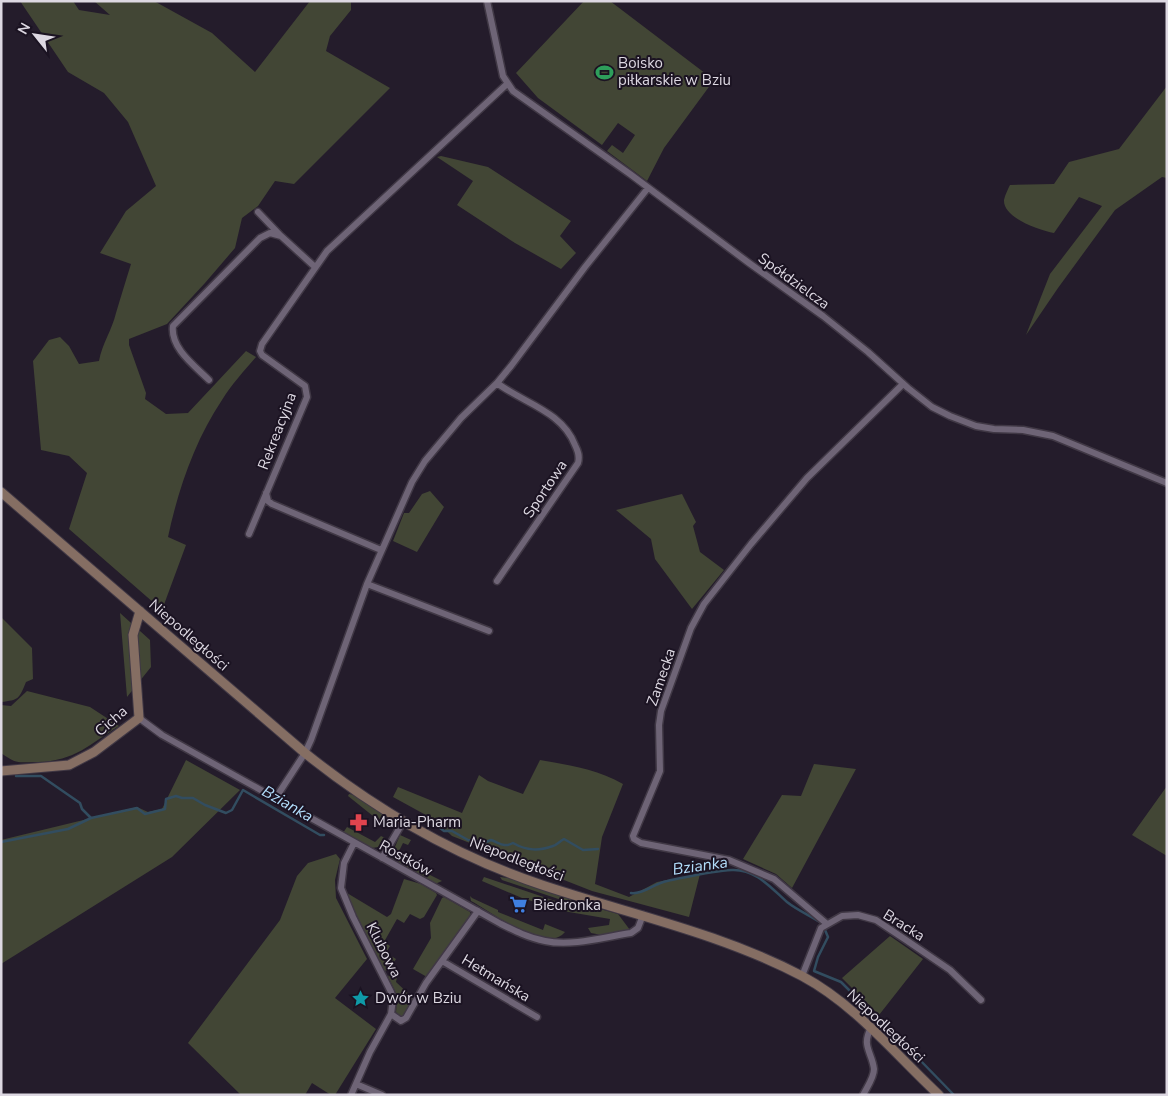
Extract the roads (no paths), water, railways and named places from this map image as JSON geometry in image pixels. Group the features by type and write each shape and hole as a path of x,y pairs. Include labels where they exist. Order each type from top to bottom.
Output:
{"street":[{"path":"487,1 498,58 507,84"},
{"name":"Spółdzielcza","path":"507,84 823,316 932,407 961,420 985,427 1023,430 1053,436 1167,482"},
{"name":"Rekreacyjna","path":"249,534 307,397 306,386 262,355 260,350 262,344 315,267 328,252 348,231 507,84"},
{"path":"275,799 305,753 311,740 367,584 412,482 425,461 461,418 497,383 648,188"},
{"path":"258,212 315,267"},
{"path":"209,380 176,345 172,334 173,326 260,238 270,233 281,236"},
{"name":"Sportowa","path":"497,383 513,394 538,406 561,422 571,435 579,458 578,463 497,581"},
{"name":"Zamecka","path":"827,924 774,879 729,860 641,843 634,839 633,836 660,771 659,725 661,711 698,614 751,544 801,485 903,384"},
{"name":"Niepodległości","path":"1,492 305,753 350,787 403,822 440,842 512,874 541,885 688,929 729,944 802,976 834,996 871,1028 939,1095"},
{"name":"Rekreacyjna","path":"266,493 268,501 272,504 381,550"},
{"path":"367,584 489,631"},
{"name":"Cicha","path":"1,771 69,764 94,752 139,718 133,635 140,611"},
{"name":"Rostków","path":"139,718 162,735 275,799 501,924 530,937 547,942 561,943 631,933 638,928 643,915"},
{"path":"382,858 403,822"},
{"name":"Klubowa","path":"354,843 344,863 341,888 352,917 391,992 393,999 391,1014"},
{"name":"Hetmańska","path":"391,1014 398,1019 404,1020 426,982 478,911"},
{"name":"Bracka","path":"827,924 842,916 858,915 876,920 950,970 980,1000"},
{"path":"802,976 821,928 827,924"},
{"name":"Hetmańska","path":"442,961 538,1017"},
{"path":"351,1095 370,1052 391,1014"},
{"path":"863,1095 873,1076 874,1069 866,1044 871,1028"},
{"path":"356,1084 382,1095"}],"waterway":[{"name":"Bzianka","path":"16,776 41,776 80,803 82,809 91,818 137,808 145,814 165,809 166,799 176,796 193,798 226,813 232,810 243,790 320,835 324,835"},
{"path":"1,842 68,829 91,818"},
{"name":"Bzianka","path":"440,828 444,831 452,831 468,840 486,842 491,840 504,845 513,843 528,849 548,848 564,839 583,850 598,849"},
{"name":"Bzianka","path":"631,893 640,892 662,882 691,876 732,870 741,871 756,876 791,905 820,922"},
{"name":"Bzianka","path":"825,930 828,937 818,957 814,971 841,982 905,1046"},
{"name":"Bzianka","path":"917,1057 954,1095"}],"place":[{"name":"Boisko piłkarskie w Bziu","path":"604,72"},
{"name":"Maria-Pharm","path":"359,822"},
{"name":"Biedronka","path":"519,905"},
{"name":"Dwór w Bziu","path":"361,998"}]}
